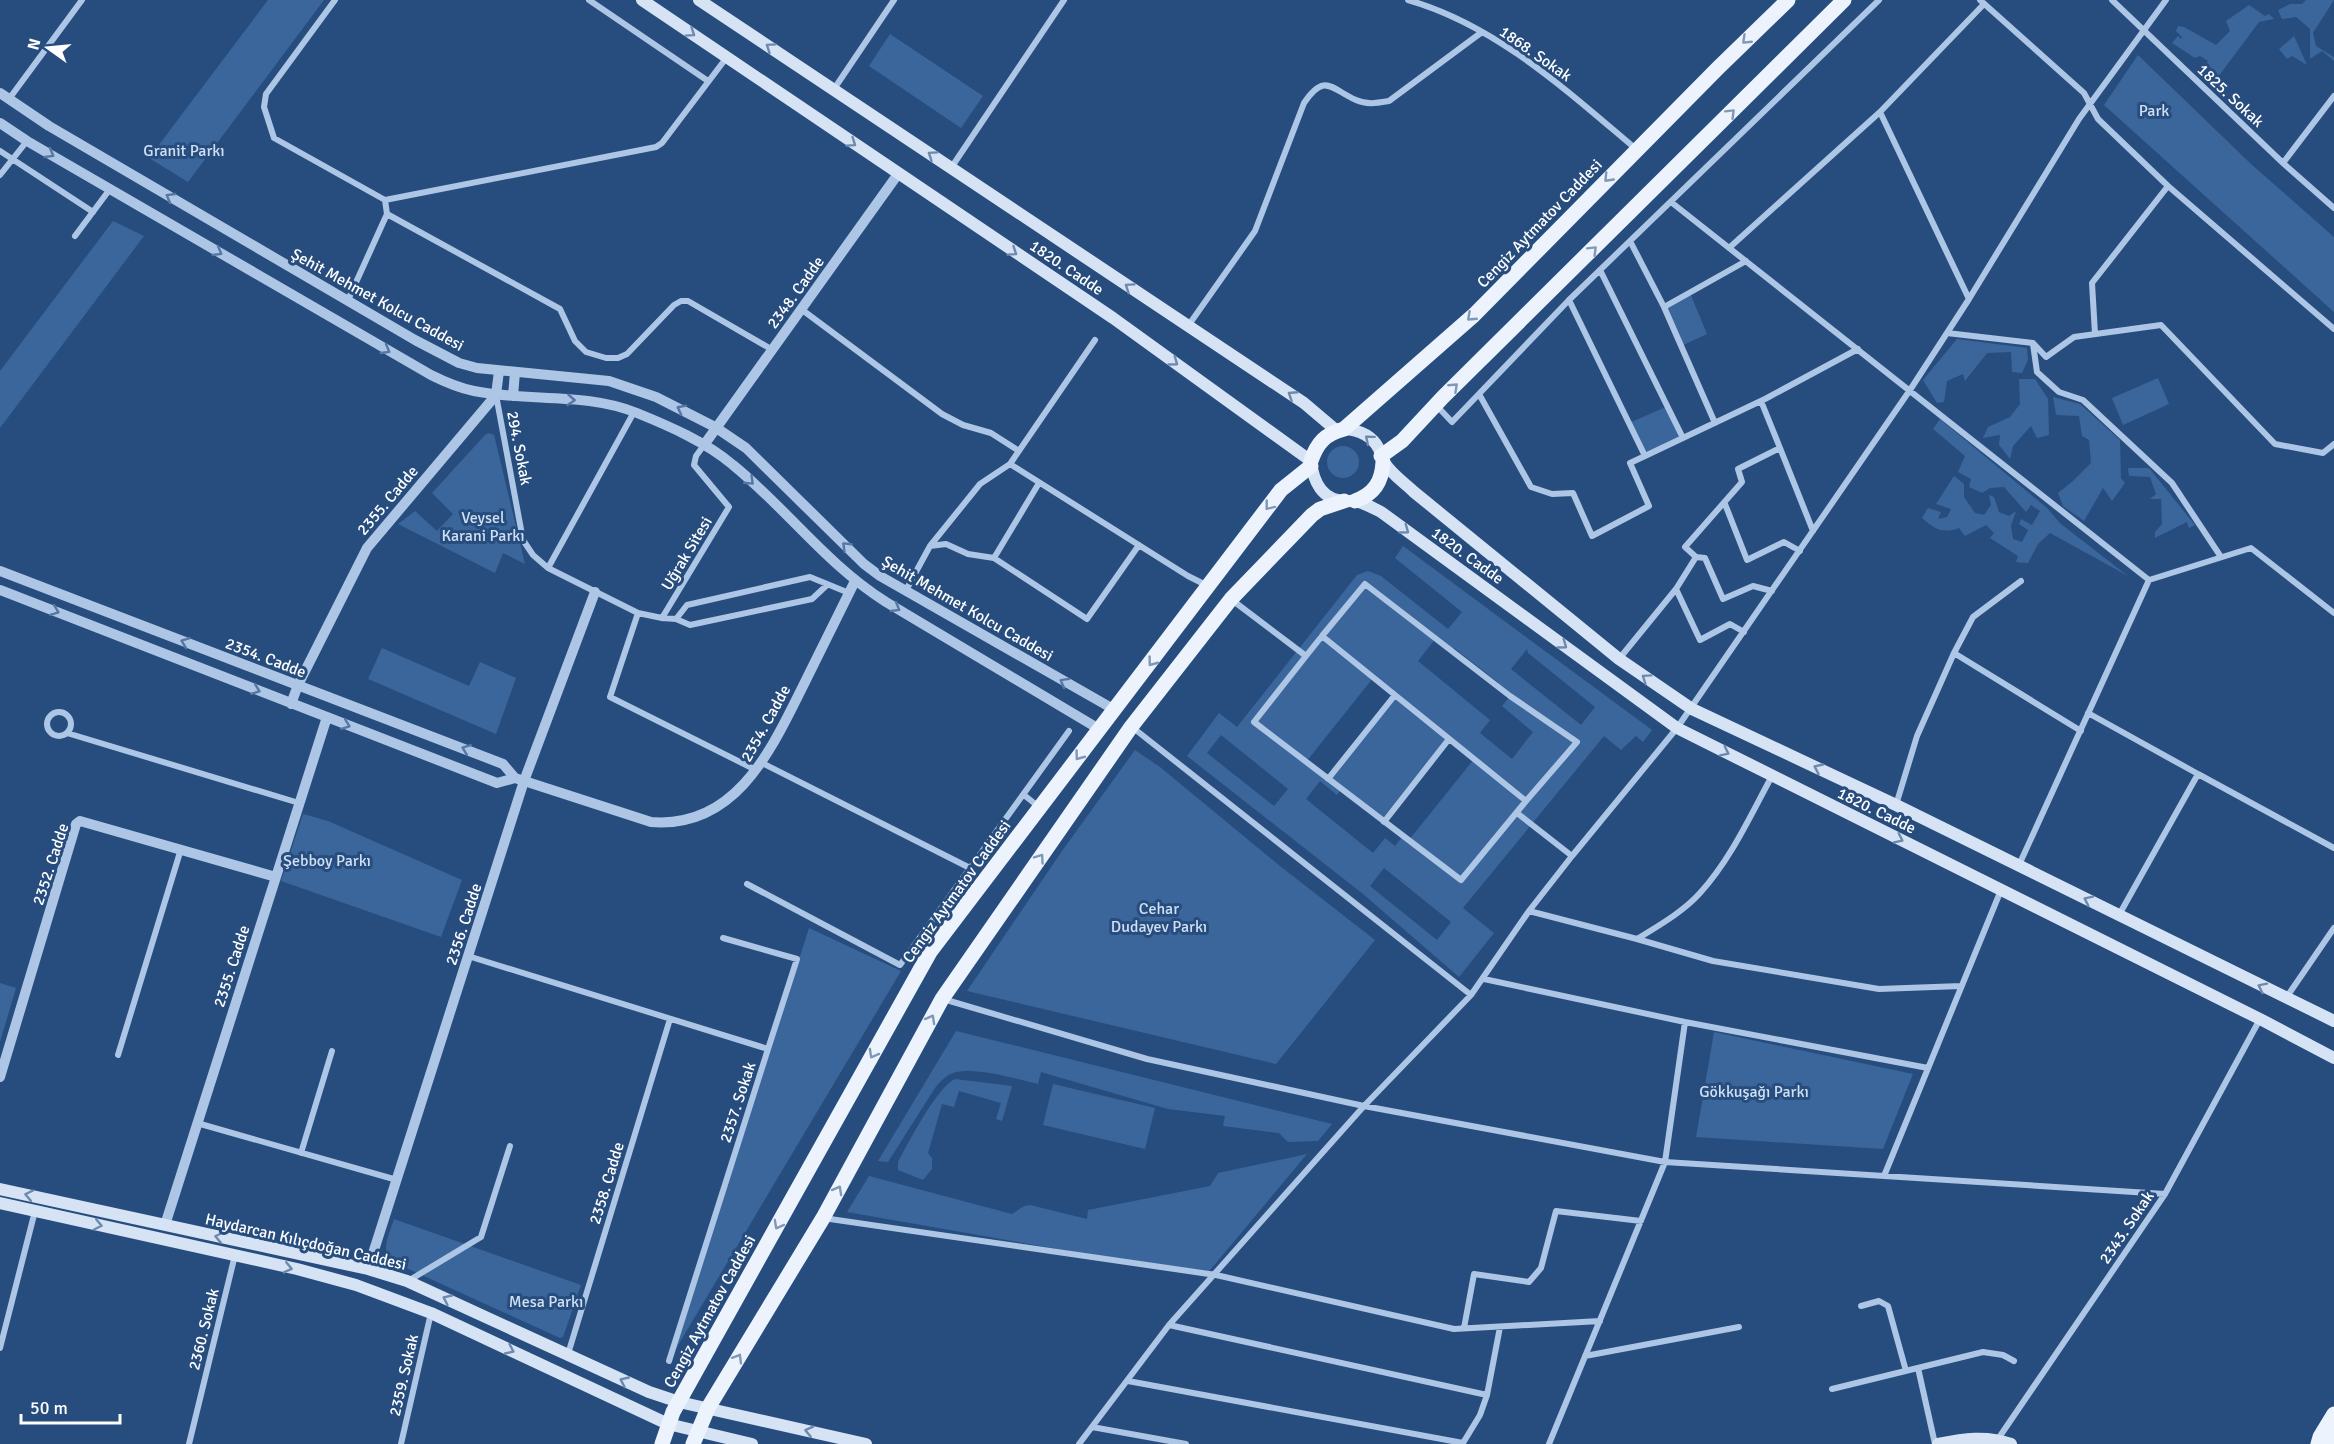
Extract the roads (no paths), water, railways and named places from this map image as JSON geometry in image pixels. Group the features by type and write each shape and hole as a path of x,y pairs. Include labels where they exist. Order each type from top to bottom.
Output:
{"main road":[{"name":"1820. Cadde","path":"642,0 1113,318 1311,464 1316,483 1323,492 1333,498 1381,512 1677,729 2260,1018 2334,1058"},
{"name":"1820. Cadde","path":"699,0 1304,403 1341,430 1355,430 1366,434 1374,442 1382,459 1414,492 1619,659 1692,709 1896,805 2334,1021"},
{"name":"Cengiz Aytmatov Caddesi","path":"663,1444 668,1424 679,1402 930,952 1281,490 1311,464 1315,450 1322,439 1341,430 1473,315 1788,0"},
{"path":"695,1438 708,1408 823,1218 942,999 1131,727 1231,599 1312,515 1320,509 1373,491 1382,472 1382,459 1844,0"},
{"name":"Haydarcan Kılıçdoğan Caddesi","path":"0,1189 368,1269 407,1281 649,1392 679,1402 866,1444"},
{"name":"Haydarcan Kılıçdoğan Caddesi","path":"0,1203 356,1285 431,1313 695,1438 752,1444"},
{"path":"2318,1444 2319,1437 2334,1414"},
{"path":"2328,1444 2334,1435"},
{"path":"1936,1444 1963,1439 2011,1444"}],"street":[{"path":"4,96 82,0"},
{"path":"335,0 266,94 264,107 274,138 385,200 656,147 727,57"},
{"path":"589,0 708,81"},
{"path":"834,90 894,0"},
{"path":"951,168 1064,0"},
{"name":"1868. Sokak","path":"1408,0 1446,14 1511,49 1568,91 1637,149"},
{"path":"1436,405 1452,422 1569,300 1880,0"},
{"name":"1825. Sokak","path":"2112,0 2283,163 2334,208"},
{"path":"1079,1444 1169,1325 1216,1275 1364,1106 1471,995 1529,911 1677,729 1910,390 1969,299 2079,119 2166,0"},
{"path":"1729,248 1880,111 1982,2 2078,88 2098,119 2168,186 2334,329"},
{"path":"1187,326 1255,231 1304,103 1311,92 1319,86 1331,86 1364,102 1375,104 1389,101 1482,33"},
{"name":"Şehit Mehmet Kolcu Caddesi","path":"4,96 49,126 459,363 499,371 597,379 627,385 715,427 746,448 864,564 905,592 1115,710"},
{"path":"2283,163 2334,96"},
{"path":"1880,111 1969,299"},
{"path":"0,123 27,141 406,362 451,384 472,391 496,395 596,402 634,412 704,445 734,465 855,581 886,602 1099,729"},
{"path":"0,175 27,141"},
{"path":"0,151 93,212"},
{"name":"2348. Cadde","path":"704,445 898,174"},
{"path":"2095,334 2092,283 2168,186"},
{"path":"75,236 110,189"},
{"path":"348,300 387,214 385,200"},
{"path":"1671,202 2149,580"},
{"path":"387,214 560,309 579,348 595,356 618,358 627,354 674,305 681,301 688,302 771,349"},
{"path":"1630,241 1664,307 1715,423"},
{"path":"1664,307 1746,261"},
{"path":"1600,270 1683,438"},
{"path":"1569,300 1645,456"},
{"path":"801,309 942,414 963,425 991,433 1019,451"},
{"path":"1947,333 2033,343 2046,357 2074,337 2161,325 2275,444 2323,453 2334,444"},
{"path":"905,592 930,546 980,484 1010,464 1095,340"},
{"path":"2033,343 2037,372 2059,392 2083,400 2172,483 2221,557"},
{"path":"1479,394 1531,487 1552,494 1573,493 1592,536 1649,506 1630,463 1761,401 1858,349"},
{"path":"496,395 499,371"},
{"path":"513,396 515,372"},
{"name":"294. Sokak","path":"496,395 523,540 532,555 548,568 638,613 676,619 690,625 812,598 827,585"},
{"name":"2355. Cadde","path":"291,704 298,685 367,548 496,395"},
{"path":"1761,401 1813,531"},
{"path":"548,568 634,412"},
{"name":"Uğrak Sitesi","path":"662,618 729,507 694,465 696,456 704,445"},
{"path":"1772,591 1754,586 1723,599 1705,558 1696,557 1685,547 1742,482 1738,469 1780,448"},
{"path":"1010,464 1188,576 1208,586"},
{"path":"994,558 1040,483"},
{"path":"1725,504 1747,560 1784,542 1800,551"},
{"path":"930,546 946,544 968,554 994,558 1087,619 1139,545"},
{"path":"2019,866 2149,580 2251,548 2334,611"},
{"path":"1619,659 1676,589 1696,557"},
{"name":"2354. Cadde","path":"0,571 503,764 519,780"},
{"path":"676,619 687,605 810,577 849,593"},
{"name":"2354. Cadde","path":"0,590 497,783 519,780 651,822 664,823 687,820 713,808 742,787 759,766 772,747 855,581"},
{"path":"1896,805 1917,736 1954,653 1973,617 2021,581"},
{"path":"1365,584 1510,696 1577,742 1461,880 1254,722 1322,636 1365,584"},
{"path":"1676,589 1700,640 1730,624 1744,632"},
{"name":"2356. Cadde","path":"368,1269 468,956 519,780 595,592"},
{"path":"1231,599 1306,656"},
{"path":"638,613 610,697 970,868"},
{"path":"1322,636 1526,801"},
{"path":"1954,653 2080,731"},
{"path":"1328,779 1395,695"},
{"path":"2088,713 2334,848"},
{"name":"2355. Cadde","path":"165,1225 327,717"},
{"path":"1131,727 1471,995"},
{"path":"747,884 900,965 1069,731"},
{"path":"67,733 299,803"},
{"path":"1384,822 1449,739"},
{"path":"2119,915 2198,774"},
{"path":"1636,939 1674,915 1700,894 1731,852 1772,776"},
{"path":"1024,795 1039,808"},
{"path":"1516,813 1572,856"},
{"name":"2352. Cadde","path":"0,1077 76,824 85,821 276,877"},
{"path":"118,1055 181,849"},
{"path":"1884,1176 2001,890"},
{"path":"1529,911 1713,961 1879,989 1961,986"},
{"path":"2285,998 2334,928"},
{"path":"723,938 797,959 768,1049"},
{"name":"2357. Sokak","path":"468,956 768,1049 669,1360"},
{"path":"1484,979 1685,1022 1928,1068"},
{"path":"942,999 1147,1059 1364,1106 1665,1162 2165,1194"},
{"name":"2358. Cadde","path":"568,1354 670,1018"},
{"name":"2343. Sokak","path":"1997,1442 2165,1194 2260,1018"},
{"path":"1549,1444 1665,1162 1685,1022"},
{"path":"301,1153 332,1051"},
{"path":"198,1123 397,1179"},
{"path":"407,1281 481,1237 510,1146"},
{"path":"0,1348 35,1211"},
{"path":"1464,1328 1474,1274 1529,1282 1541,1268 1556,1211 1641,1221"},
{"path":"823,1218 1216,1275 1454,1329 1600,1321"},
{"name":"2360. Sokak","path":"189,1444 235,1256"},
{"path":"1861,1306 1879,1301 1888,1306 1906,1371"},
{"name":"2359. Sokak","path":"401,1444 431,1313"},
{"path":"1169,1325 1487,1395"},
{"path":"1128,1381 1462,1444 1480,1415 1487,1395 1500,1327"},
{"path":"1585,1356 1739,1327"},
{"path":"1832,1389 1983,1352 2003,1355 2014,1361"},
{"path":"1918,1368 1936,1444"},
{"path":"1092,1427 1186,1444"}],"park label":[{"name":"Park","path":"2154,110"},
{"name":"Granit Parkı","path":"184,150"},
{"name":"Veysel Karani Parkı","path":"483,526"},
{"name":"Şebboy Parkı","path":"327,860"},
{"name":"Cehar Dudayev Parkı","path":"1159,917"},
{"name":"Gökkuşağı Parkı","path":"1754,1091"},
{"name":"Mesa Parkı","path":"546,1301"}]}
